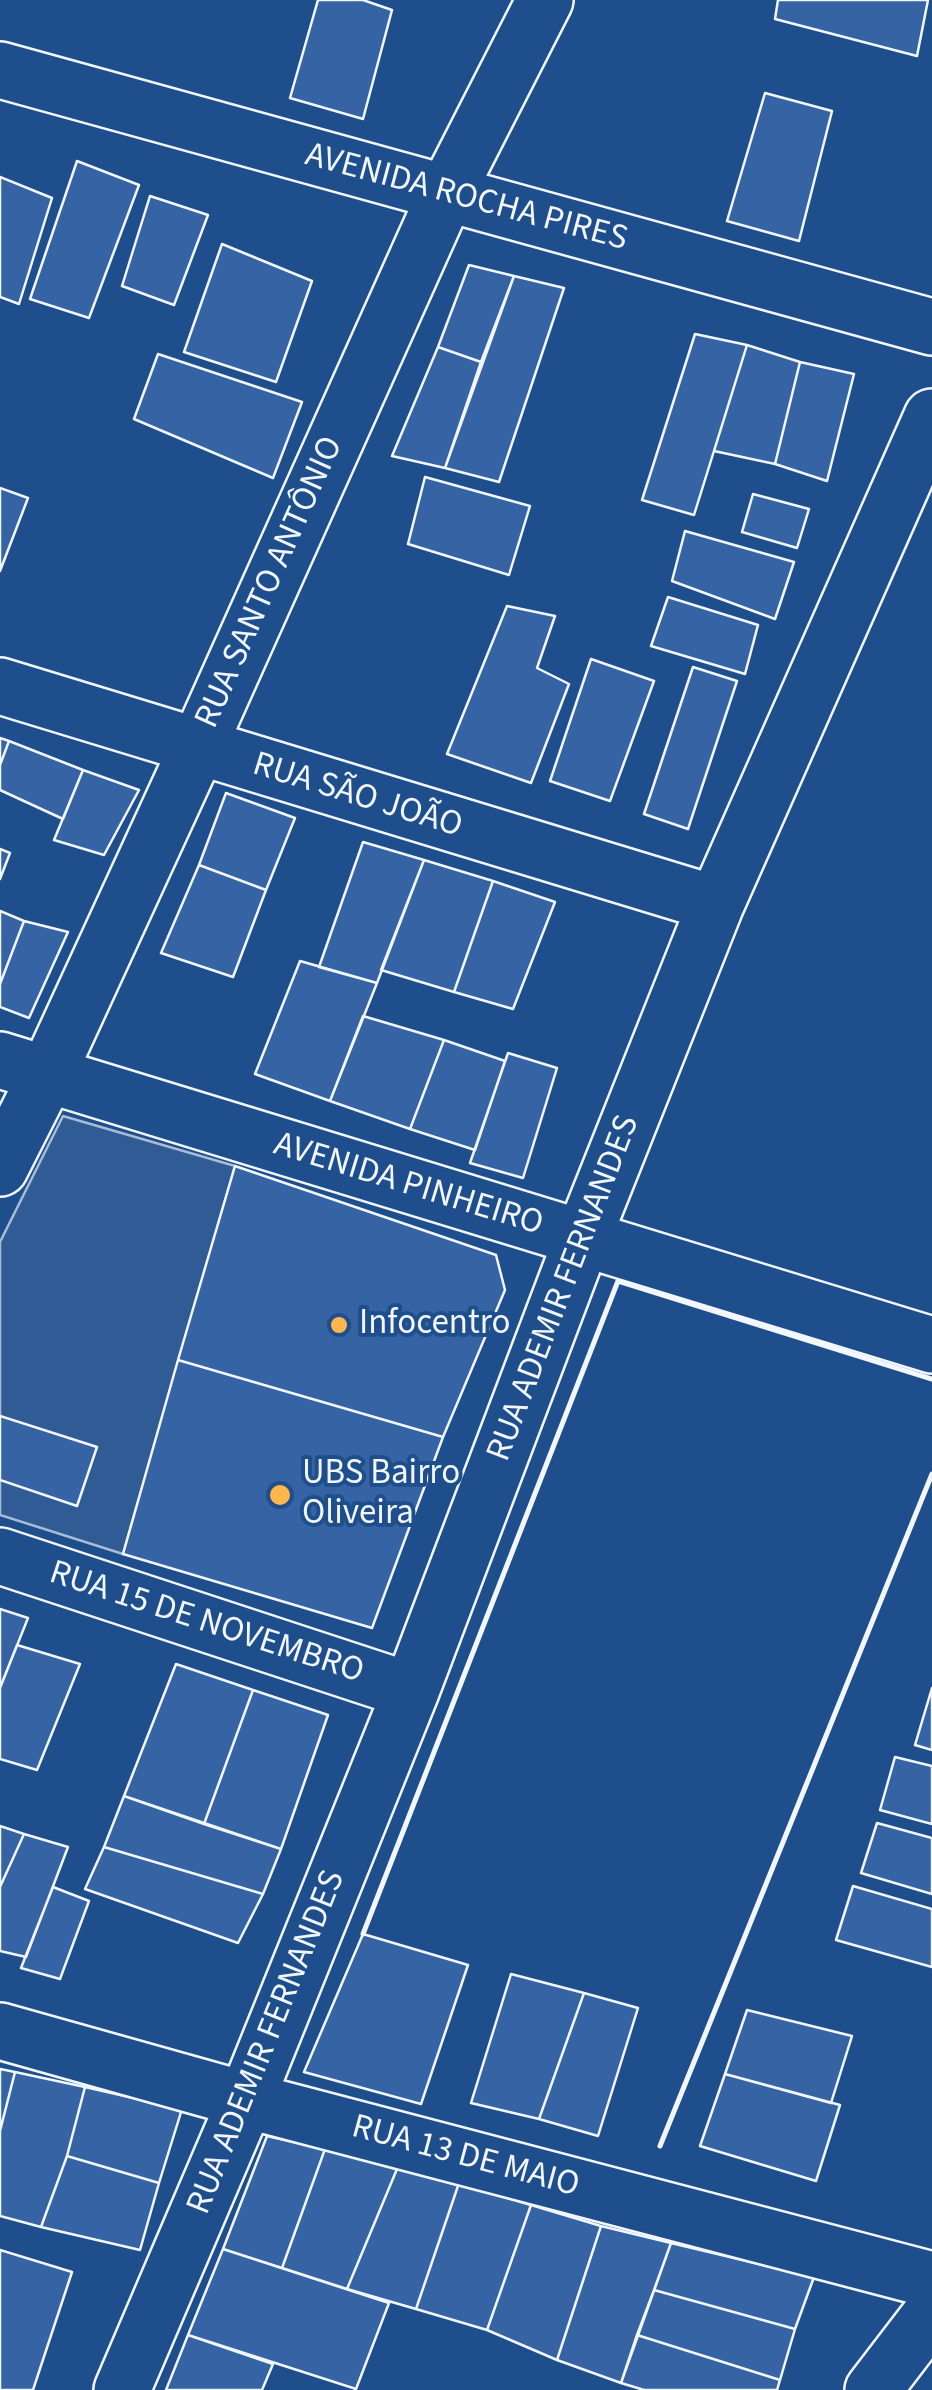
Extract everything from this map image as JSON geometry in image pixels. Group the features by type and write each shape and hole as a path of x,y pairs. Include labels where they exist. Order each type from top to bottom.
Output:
{"street":[{"name":"RUA SANTO ANTÔNIO","path":"0,1168 24,1067 197,748 446,194 545,0"},
{"name":"AVENIDA ROCHA PIRES","path":"0,70 932,327"},
{"name":"RUA ADEMIR FERNANDES","path":"122,2390 246,2100 412,1691 582,1240 716,904 932,416"},
{"name":"RUA SÃO JOÃO","path":"0,686 716,904"},
{"name":"AVENIDA PINHEIRO","path":"24,1067 932,1345"},
{"name":"RUA 15 DE NOVEMBRO","path":"0,1556 412,1691"},
{"name":"RUA 13 DE MAIO","path":"0,2030 246,2100 932,2280"},
{"path":"873,2390 932,2313"}],"shaded area":[{"path":"63,1116 235,1166 123,1554 0,1515 0,1242"}],"building":[{"path":"318,0 363,0 392,10 363,119 290,98"},
{"path":"778,0 928,0 917,56 775,19"},
{"path":"765,93 832,111 799,241 727,221"},
{"path":"77,161 139,185 89,318 30,299"},
{"path":"0,177 52,198 19,304 0,297"},
{"path":"150,196 208,215 174,305 122,286"},
{"path":"222,244 312,281 276,382 184,352"},
{"path":"469,265 514,276 481,362 438,347"},
{"path":"514,276 564,288 499,482 445,468"},
{"path":"695,334 747,345 694,515 642,500"},
{"path":"747,345 800,362 775,464 714,451"},
{"path":"438,347 481,362 445,468 392,456"},
{"path":"158,354 302,402 273,478 134,419"},
{"path":"800,362 854,374 827,481 775,464"},
{"path":"425,477 530,506 509,575 408,544"},
{"path":"0,488 28,498 0,571"},
{"path":"753,494 809,509 797,548 742,532"},
{"path":"685,531 794,562 775,619 672,581"},
{"path":"668,597 758,625 745,674 651,646"},
{"path":"507,606 555,616 537,668 569,684 531,783 447,754"},
{"path":"591,659 654,681 610,801 550,781"},
{"path":"693,667 737,681 688,829 644,814"},
{"path":"0,738 9,741 0,765"},
{"path":"9,741 83,770 63,819 0,790 0,765"},
{"path":"83,770 139,790 104,855 54,840"},
{"path":"226,793 295,818 266,890 199,865"},
{"path":"363,842 424,860 377,983 319,967"},
{"path":"0,849 10,853 0,879"},
{"path":"424,860 493,881 454,992 381,970"},
{"path":"199,865 266,890 233,977 161,953"},
{"path":"493,881 555,902 513,1009 454,992"},
{"path":"0,911 24,921 0,984"},
{"path":"24,921 68,932 29,1018 0,1007 0,984"},
{"path":"300,961 377,983 330,1101 255,1074"},
{"path":"363,1016 444,1040 410,1129 330,1101"},
{"path":"444,1040 505,1061 475,1150 410,1129"},
{"path":"508,1053 557,1068 523,1178 470,1163"},
{"name":"Infocentro","path":"235,1166 496,1255 505,1290 443,1437 178,1360"},
{"name":"UBS Bairro Oliveira","path":"178,1360 443,1437 372,1628 123,1554"},
{"path":"0,1416 97,1447 77,1506 0,1480"},
{"path":"0,1609 28,1618 0,1688"},
{"path":"17,1645 80,1664 37,1770 0,1759 0,1688"},
{"path":"176,1664 253,1690 204,1824 124,1796"},
{"path":"932,1688 932,1750 915,1745"},
{"path":"253,1690 328,1715 281,1849 204,1824"},
{"path":"895,1757 932,1766 932,1824 880,1810"},
{"path":"124,1796 281,1849 263,1894 104,1847"},
{"path":"877,1823 932,1838 932,1894 861,1873"},
{"path":"0,1826 24,1834 0,1887"},
{"path":"24,1834 68,1847 26,1957 0,1951 0,1887"},
{"path":"104,1847 263,1894 238,1943 85,1889"},
{"path":"853,1886 932,1909 932,1967 836,1940"},
{"path":"53,1887 89,1901 60,1979 21,1968"},
{"path":"363,1934 468,1965 421,2104 304,2072"},
{"path":"511,1974 584,1993 539,2119 471,2103"},
{"path":"584,1993 638,2008 598,2136 539,2119"},
{"path":"747,2010 852,2036 831,2103 725,2074"},
{"path":"0,2069 15,2072 0,2131"},
{"path":"15,2072 85,2087 67,2156 41,2227 0,2216 0,2131"},
{"path":"725,2074 840,2105 816,2181 700,2146"},
{"path":"85,2087 182,2109 159,2183 67,2156"},
{"path":"267,2136 325,2149 282,2268 223,2249"},
{"path":"325,2149 397,2169 347,2289 282,2268"},
{"path":"67,2156 159,2183 140,2250 41,2227"},
{"path":"397,2169 459,2183 416,2309 347,2289"},
{"path":"459,2183 531,2205 487,2330 416,2309"},
{"path":"531,2205 601,2226 557,2360 487,2330"},
{"path":"601,2226 671,2243 621,2383 557,2360"},
{"path":"671,2243 814,2277 795,2329 654,2290"},
{"path":"223,2249 389,2303 356,2389 188,2335"},
{"path":"0,2250 72,2272 33,2390 0,2390"},
{"path":"654,2290 795,2329 780,2380 637,2335"},
{"path":"188,2335 273,2364 262,2390 166,2390"},
{"path":"637,2335 780,2380 777,2390 644,2390 621,2383"}],"wall":[{"path":"363,1934 618,1281 932,1379"},
{"path":"660,2146 932,1474"}],"place":[{"name":"Infocentro","path":"339,1325"},
{"name":"UBS Bairro Oliveira","path":"280,1495"}]}
